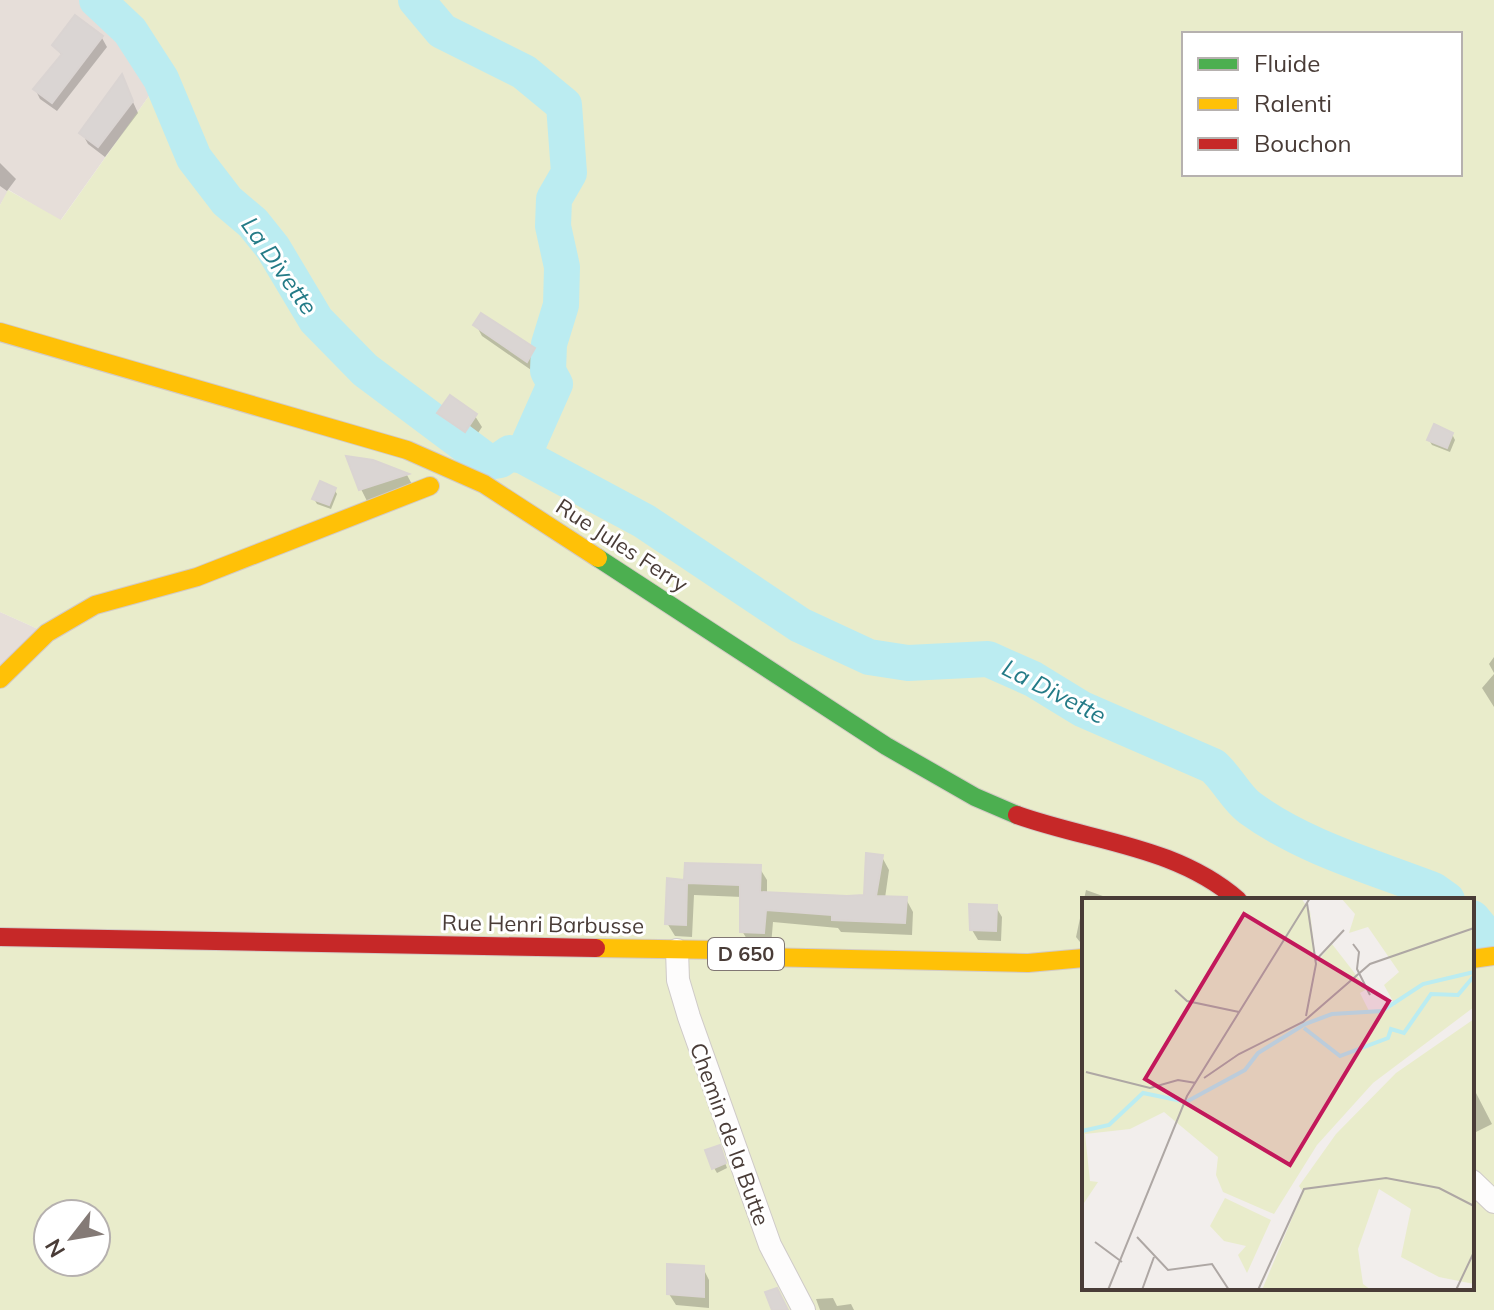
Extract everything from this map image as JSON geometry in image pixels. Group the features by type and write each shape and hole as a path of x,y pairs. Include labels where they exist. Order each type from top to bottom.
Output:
{"main road":[{"name":"Rue Jules Ferry","path":"0,332 407,450 484,484 886,746 953,785 1004,811 1059,831 1157,854 1213,877 1236,898"},
{"path":"0,679 47,633 95,605 197,577 430,486"},
{"name":"Rue Jules Ferry","path":"1187,867 1215,898"},
{"name":"Rue Henri Barbusse","path":"0,937 721,950 762,957 997,963 1082,958"}],"street":[{"name":"Chemin de la Butte","path":"677,950 678,980 689,1017 770,1245 804,1310"},
{"path":"1474,1183 1494,1202"}],"shaded area":[{"path":"0,0 97,0 130,31 161,79 60,221 9,190 0,205"},
{"path":"0,612 47,633 0,679"}],"green space":[{"path":"97,0 1494,0 1494,1310 0,1310 0,679 47,633 0,612 0,205 8,190 61,220 161,79 130,31"}],"building":[{"path":"75,15 103,36 52,103 33,89 62,54 52,45"},
{"path":"122,74 133,101 98,147 79,133"},
{"path":"481,313 535,348 527,362 473,325"},
{"path":"450,395 477,414 465,432 437,413"},
{"path":"1434,424 1453,433 1447,448 1427,440"},
{"path":"346,456 373,460 409,474 359,490"},
{"path":"320,481 336,488 329,505 312,499"},
{"path":"866,853 883,855 876,896 907,897 905,923 832,920 832,915 766,910 764,933 740,932 740,885 687,883 686,925 665,924 667,878 684,880 685,863 761,865 760,892 847,896 864,895"},
{"path":"969,904 997,905 996,931 970,930"},
{"path":"720,1145 726,1163 712,1169 705,1150"},
{"path":"667,1264 704,1266 704,1297 667,1294"},
{"path":"777,1288 788,1310 772,1310 765,1292"}],"waterway":[{"name":"La Divette","path":"97,0 130,31 161,79 194,158 227,201 253,223 273,248 316,320 365,370 488,462 500,460 510,453 523,456 644,521 800,625 869,657 908,663 988,659 1033,679 1082,709 1213,766 1245,804 1292,834 1338,855 1433,890 1444,898"},
{"name":"La Divette","path":"416,0 442,31 524,72 564,105 569,173 554,199 553,226 562,267 561,305 549,344 548,371 555,384 523,456"},
{"name":"La Divette","path":"1474,920 1483,931 1485,940"}],"traffic: fast":[{"path":"598,558 886,746 975,797 1017,815"}],"traffic: slow":[{"path":"0,332 407,450 484,484 598,558"},
{"path":"0,679 47,633 95,605 197,577 430,486"},
{"path":"596,948 721,950 762,957 1028,963 1082,958"},
{"path":"1474,959 1494,956"}],"traffic: jam":[{"path":"1017,815 1161,856 1214,882 1235,898"},
{"path":"0,937 596,948"}]}
